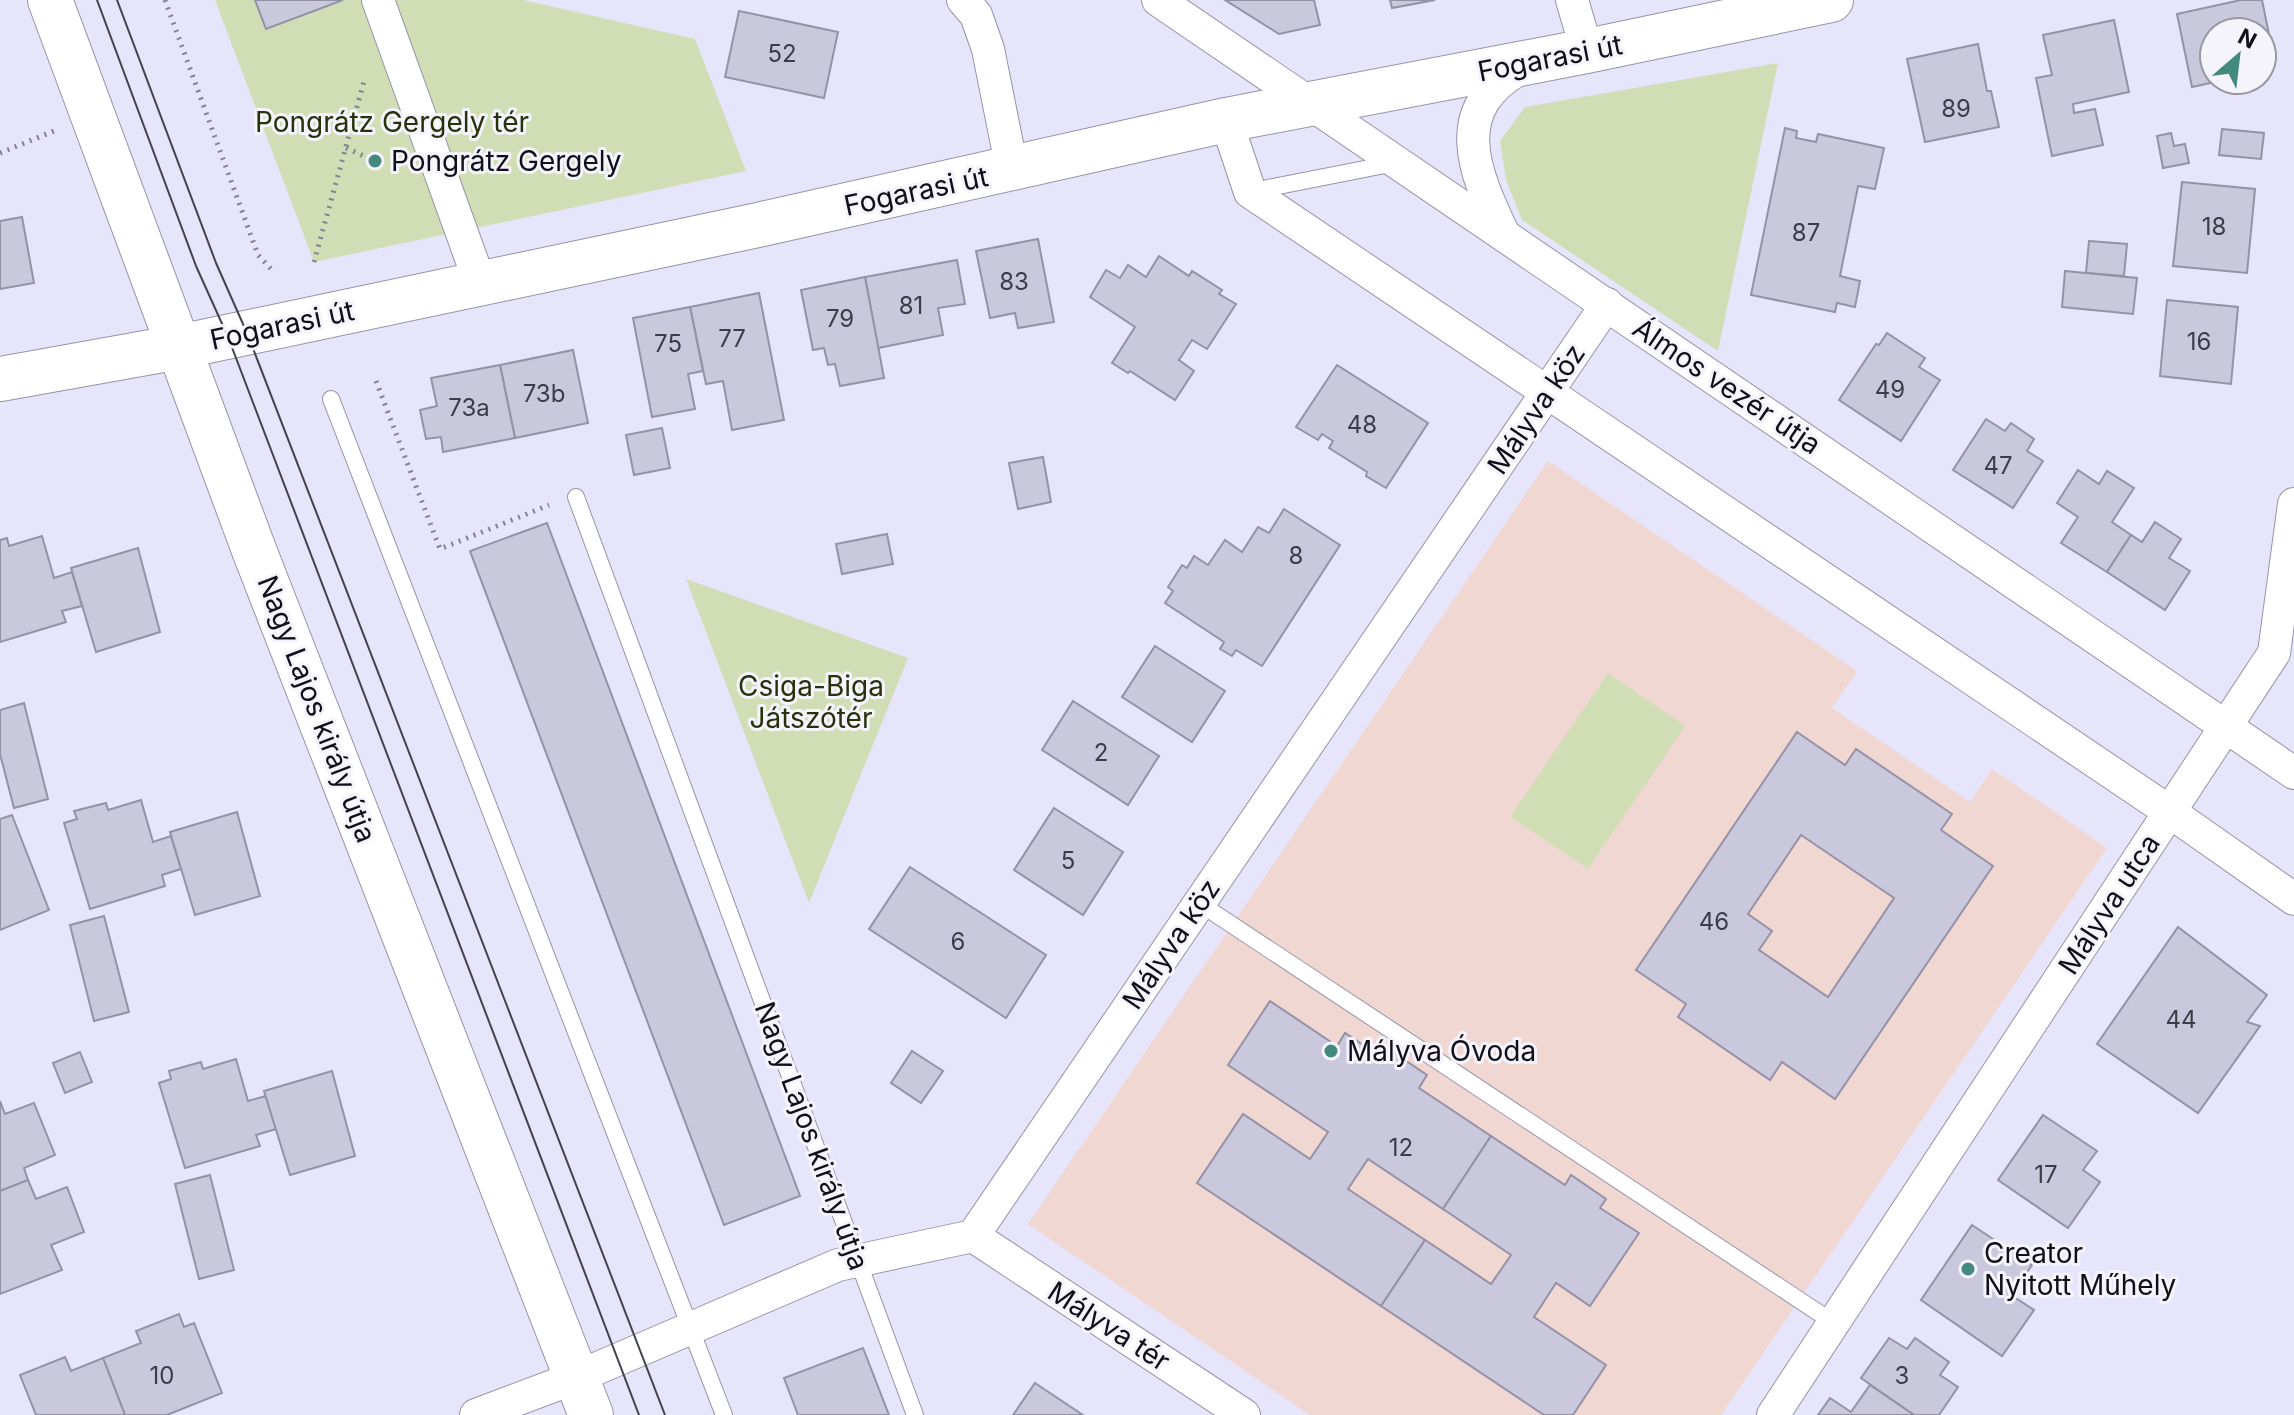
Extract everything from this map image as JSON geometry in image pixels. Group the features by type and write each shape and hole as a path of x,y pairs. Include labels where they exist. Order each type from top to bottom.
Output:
{"main road":[{"name":"Nagy Lajos király útja","path":"50,0 260,564 584,1396"},
{"name":"Fogarasi út","path":"0,379 179,347 1012,169 1226,120 1534,62 1831,0"}],"street":[{"path":"963,0 976,15 988,49 1012,169"},
{"name":"Álmos vezér útja","path":"1158,0 2294,773"},
{"path":"1572,0 1587,51"},
{"path":"381,7 480,283"},
{"path":"1504,235 1477,173 1472,151 1473,131 1480,108 1489,93 1516,71 1534,62"},
{"path":"1226,120 1250,192 2170,812 2294,899"},
{"name":"Mályva köz","path":"973,1236 1607,304"},
{"name":"Mályva utca","path":"1834,1323 2274,653 2294,504"},
{"path":"476,1415 584,1396 691,1328 838,1265 973,1236"},
{"name":"Mályva tér","path":"973,1236 1244,1415"},
{"path":"1773,1415 1834,1323"}],"lane":[{"path":"1250,192 1397,163"},
{"path":"331,399 724,1415"},
{"name":"Nagy Lajos király útja","path":"576,497 915,1415"},
{"path":"1199,903 1834,1323"}],"path":[{"path":"165,0 258,255 273,271"},
{"path":"314,262 381,7"},
{"path":"0,153 92,115"},
{"path":"346,148 375,161"},
{"path":"376,381 440,549 556,502 576,497"}],"shaded area":[{"path":"1548,461 1857,671 1832,708 1970,802 1992,769 2107,848 1721,1415 1310,1415 1028,1224"}],"green space":[{"name":"Pongrátz Gergely tér","path":"215,0 523,0 695,39 746,171 314,262"},
{"path":"1778,63 1718,351 1522,220 1506,180 1500,141 1525,107"},
{"name":"Csiga-Biga Játszótér","path":"686,579 908,658 809,903"},
{"path":"1608,673 1685,726 1588,869 1510,817"}],"building":[{"path":"255,0 343,0 266,29"},
{"path":"1225,0 1314,0 1320,25 1279,34"},
{"path":"1390,0 1435,0 1392,8"},
{"path":"2241,0 2262,0 2265,16 2198,16 2198,86 2192,87 2177,14"},
{"path":"739,11 838,32 824,98 725,77"},
{"path":"2114,20 2129,92 2073,104 2074,113 2095,109 2103,145 2052,156 2036,78 2052,75 2043,35"},
{"path":"1978,44 1987,91 1991,91 1999,127 1925,142 1907,59"},
{"path":"1785,128 1797,131 1796,138 1816,142 1818,134 1884,148 1875,189 1858,186 1840,276 1860,281 1855,307 1837,303 1835,312 1751,295"},
{"path":"2222,129 2264,133 2261,159 2219,155"},
{"path":"2171,133 2174,146 2185,144 2189,163 2163,168 2157,136"},
{"path":"2182,182 2255,189 2247,273 2173,266"},
{"path":"22,217 34,283 0,289 0,221"},
{"path":"1038,239 1054,322 1018,328 1015,313 990,318 976,251"},
{"path":"2089,241 2127,244 2124,276 2086,273"},
{"path":"1159,256 1189,276 1192,271 1222,290 1219,294 1236,304 1207,349 1192,340 1179,360 1194,371 1175,400 1112,363 1135,327 1090,297 1106,270 1120,278 1128,265 1146,277"},
{"path":"957,260 965,304 938,308 943,335 878,348 865,277"},
{"path":"2065,271 2137,278 2133,314 2062,307"},
{"path":"865,277 884,378 840,386 835,364 828,365 824,348 813,350 801,290"},
{"path":"759,293 784,420 732,430 723,381 706,384 690,307"},
{"path":"2167,300 2238,307 2231,384 2160,376"},
{"path":"690,307 703,371 688,374 695,409 652,417 633,318"},
{"path":"1887,333 1925,358 1919,367 1940,380 1901,441 1839,400 1876,344 1879,345"},
{"path":"573,350 588,423 515,438 500,365"},
{"path":"500,365 515,438 443,452 441,437 426,439 420,410 437,406 431,378"},
{"path":"1337,365 1428,423 1386,488 1329,448 1333,441 1322,434 1318,440 1296,427"},
{"path":"1986,419 2005,431 2011,423 2034,439 2027,451 2043,461 2013,508 1953,470"},
{"path":"662,428 670,468 634,475 626,435"},
{"path":"1043,457 1051,502 1018,509 1009,463"},
{"path":"2078,470 2099,484 2107,471 2134,488 2112,522 2131,535 2107,572 2061,543 2078,517 2057,503"},
{"path":"1284,509 1340,545 1262,666 1236,650 1232,656 1220,649 1224,642 1165,603 1173,591 1168,587 1182,565 1187,568 1194,556 1208,565 1225,540 1242,552 1258,527 1269,533"},
{"path":"2155,522 2181,539 2169,558 2190,571 2165,610 2107,572 2131,535 2142,542"},
{"path":"547,523 800,1196 724,1225 470,551"},
{"path":"887,534 893,564 842,574 836,544"},
{"path":"42,536 54,578 72,572 82,606 62,611 66,622 0,642 0,540 7,538 9,546"},
{"path":"138,548 160,632 96,652 71,568"},
{"path":"1155,646 1225,691 1192,742 1122,697"},
{"path":"1073,701 1159,756 1128,805 1042,750"},
{"path":"24,703 48,799 14,808 0,754 0,710"},
{"path":"1797,732 1845,765 1856,749 1952,814 1941,830 1993,866 1835,1099 1782,1062 1770,1080 1678,1017 1686,1004 1636,970","holes":["1801,835 1894,898 1828,997 1759,950 1772,931 1748,914"]},
{"path":"141,800 153,842 171,836 181,869 162,875 165,886 90,909 64,823 77,819 74,811 106,803 108,810"},
{"path":"1054,808 1123,852 1083,915 1014,870"},
{"path":"237,812 260,896 195,915 170,832"},
{"path":"12,815 49,910 0,930 0,819"},
{"path":"910,867 1046,955 1006,1018 869,929"},
{"path":"104,916 129,1012 94,1021 70,925"},
{"path":"2178,927 2267,995 2247,1022 2260,1026 2198,1113 2097,1044"},
{"path":"1270,1001 1337,1046 1345,1033 1381,1057 1387,1048 1427,1075 1419,1088 1491,1136 1443,1209 1368,1159 1348,1189 1425,1240 1381,1306 1197,1183 1243,1114 1310,1159 1328,1132 1228,1065"},
{"path":"912,1051 943,1071 921,1103 891,1083"},
{"path":"80,1052 92,1082 65,1093 53,1063"},
{"path":"236,1059 248,1101 266,1096 276,1129 256,1135 260,1146 185,1168 159,1083 171,1079 169,1071 201,1062 203,1069"},
{"path":"332,1071 355,1156 290,1175 264,1091"},
{"path":"0,1101 5,1114 34,1103 55,1155 24,1168 28,1180 0,1191"},
{"path":"2043,1115 2097,1151 2083,1170 2100,1182 2068,1228 1998,1180"},
{"path":"1491,1136 1565,1185 1571,1175 1606,1199 1600,1208 1639,1233 1590,1306 1556,1283 1534,1317 1606,1365 1573,1415 1544,1415 1381,1306 1425,1240 1491,1284 1511,1255 1443,1209"},
{"path":"210,1175 234,1270 199,1279 175,1184"},
{"path":"28,1180 36,1199 67,1187 84,1232 51,1245 62,1270 0,1294 0,1191"},
{"path":"1972,1225 2032,1265 2011,1295 2034,1310 2002,1356 1921,1300"},
{"path":"179,1314 184,1327 194,1323 222,1393 167,1415 125,1415 103,1358 141,1343 136,1331"},
{"path":"1889,1338 1907,1349 1915,1338 1949,1362 1940,1375 1958,1387 1939,1415 1914,1415 1861,1378"},
{"path":"863,1348 889,1415 798,1415 784,1378"},
{"path":"65,1357 71,1371 103,1358 125,1415 36,1415 20,1375"},
{"path":"1035,1383 1083,1415 1013,1415"},
{"path":"1870,1385 1914,1415 1818,1415 1830,1398 1851,1412"}],"tram line":[{"path":"97,0 196,266 228,337 639,1415"},
{"path":"117,0 216,263 247,333 665,1415"}],"place":[{"name":"Pongrátz Gergely","path":"375,161"},
{"name":"Mályva Óvoda","path":"1331,1051"},
{"name":"Creator Nyitott Műhely","path":"1968,1269"}]}
